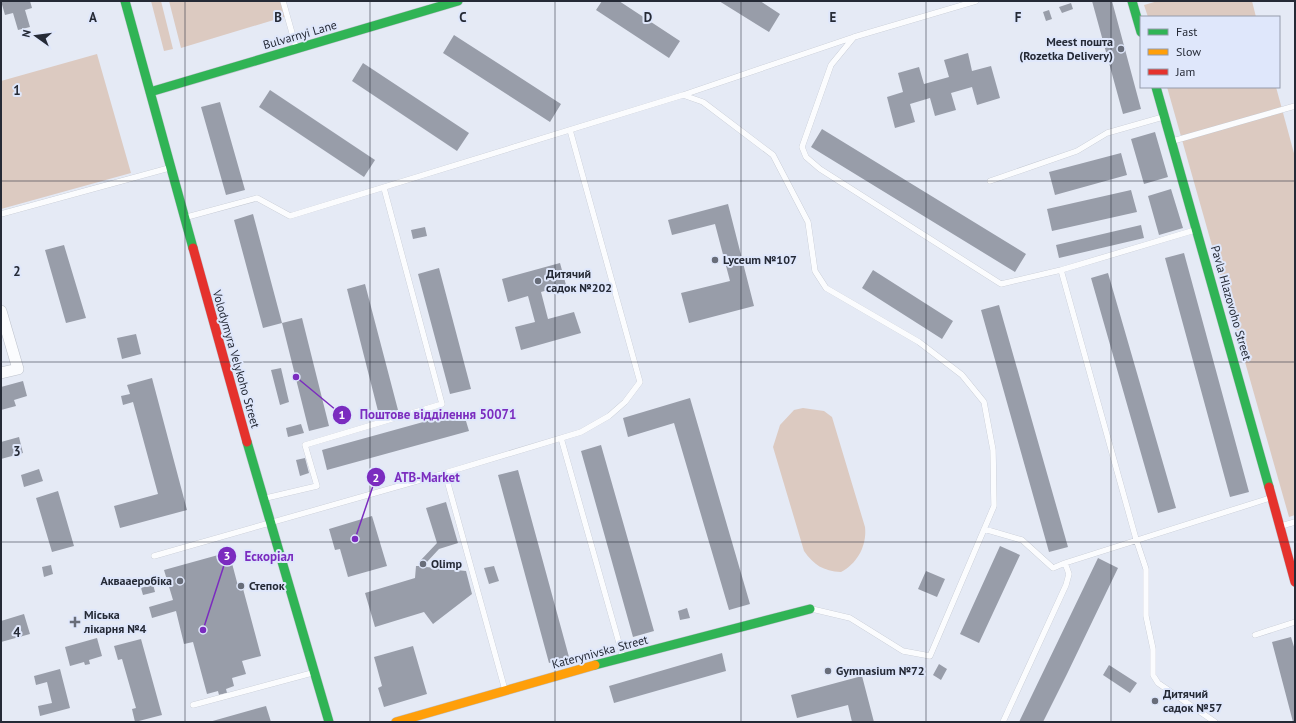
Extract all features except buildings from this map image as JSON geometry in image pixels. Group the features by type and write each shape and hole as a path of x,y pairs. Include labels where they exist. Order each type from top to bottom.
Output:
{"street":[{"name":"Volodymyra Velykoho Street","path":"125,1 184,217 329,722"},
{"name":"Bulvarnyi Lane","path":"150,92 458,1"},
{"path":"1132,1 1140,29"},
{"name":"Pavla Hlazovoho Street","path":"1156,88 1295,582"},
{"path":"1,311 18,369 1,373"},
{"name":"Katerynivska Street","path":"396,722 505,690 810,609"}],"lane":[{"path":"283,1 297,49"},
{"path":"184,217 257,198 290,216 683,95 854,37 976,1"},
{"path":"854,37 831,65 802,146 806,157 820,169 1001,284 1060,270 1197,230"},
{"path":"683,95 703,102 773,155 808,222 815,271 826,288 918,342 962,376 984,402 993,450 994,506 930,656 903,651 850,618 810,609"},
{"path":"1171,142 1295,106"},
{"path":"990,181 1077,151 1107,133 1164,117"},
{"path":"154,556 272,524 580,432 609,416 625,402 640,382 570,130"},
{"path":"1,214 171,168"},
{"path":"264,498 317,486 305,445 442,404 384,188"},
{"path":"1060,270 1136,539 1146,569 1146,616 1153,649 1153,675 1158,683 1215,722"},
{"path":"561,438 623,658"},
{"path":"445,473 505,690"},
{"path":"984,529 1022,540 1053,568 1136,539 1272,497"},
{"path":"1280,526 1295,522"},
{"path":"1003,722 1066,585 1069,574 1065,563"},
{"path":"1255,634 1295,622"},
{"path":"193,705 314,672"}],"shaded area":[{"path":"151,1 161,1 173,49 164,51"},
{"path":"169,1 283,1 287,16 181,48"},
{"path":"1158,1 1252,1 1256,16 1148,16 1144,5"},
{"path":"97,54 131,173 1,209 1,81"},
{"path":"1167,88 1276,88 1295,157 1295,515 1289,517"},
{"path":"803,408 824,411 832,417 865,527 863,547 857,559 841,572 824,569 815,564 804,551 773,447 780,425 794,410"}],"traffic: fast":[{"path":"125,1 193,248"},
{"path":"150,92 458,1"},
{"path":"1132,1 1140,29"},
{"path":"1156,88 1269,487"},
{"path":"247,442 329,722"},
{"path":"595,665 810,609"}],"traffic: slow":[{"path":"396,722 595,665"}],"traffic: jam":[{"path":"193,248 247,442"},
{"path":"1269,487 1295,582"}],"place":[{"name":"Meest пошта (Rozetka Delivery)","path":"1121,49"},
{"name":"Lyceum №107","path":"715,260"},
{"name":"Дитячий садок №202","path":"538,281"},
{"name":"Поштове відділення 50071","path":"296,377"},
{"name":"ATB-Market","path":"355,539"},
{"name":"Olimp","path":"423,564"},
{"name":"Аквааеробіка","path":"180,581"},
{"name":"Степок","path":"241,586"},
{"name":"Міська лікарня №4","path":"75,622"},
{"name":"Ескоріал","path":"203,630"},
{"name":"Gymnasium №72","path":"828,671"},
{"name":"Дитячий садок №57","path":"1155,701"}]}
